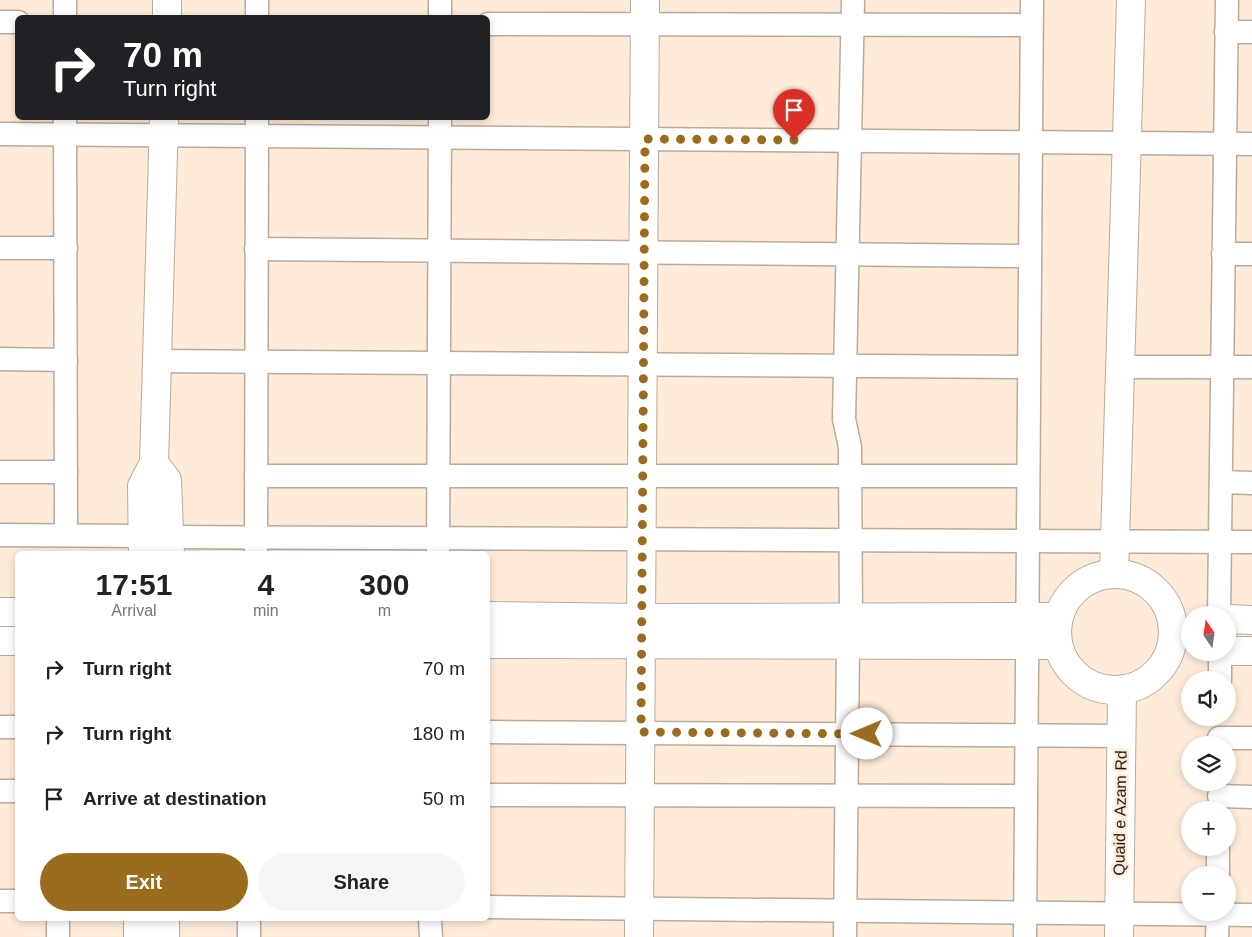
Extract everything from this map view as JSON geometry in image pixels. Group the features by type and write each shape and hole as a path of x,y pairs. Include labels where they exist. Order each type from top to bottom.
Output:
{"street":[{"path":"65,0 65,15"},
{"path":"167,0 167,15"},
{"path":"257,0 257,15"},
{"path":"440,0 440,15"},
{"path":"851,618 850,447 844,420 853,0"},
{"path":"1025,937 1032,0"},
{"path":"1114,574 1131,0"},
{"path":"1219,606 1227,0"},
{"path":"639,937 645,12"},
{"path":"490,24 645,12 852,24 1031,25"},
{"path":"0,22 15,22"},
{"path":"1226,32 1252,32"},
{"path":"0,134 65,126 440,127 645,139 1252,144"},
{"path":"65,126 66,535"},
{"path":"157,545 142,486 154,463 164,126"},
{"path":"256,545 257,127"},
{"path":"438,546 440,127"},
{"path":"0,248 66,248"},
{"path":"256,249 1030,256"},
{"path":"1224,254 1252,254"},
{"path":"0,359 66,360"},
{"path":"157,361 1029,367"},
{"path":"1120,367 1252,367"},
{"path":"0,472 66,472"},
{"path":"256,476 1028,476"},
{"path":"1221,482 1252,482"},
{"path":"0,534 66,535 157,545 438,546 642,539 1252,542"},
{"path":"1114,574 1131,576 1147,584 1160,596 1169,611 1181,619 1173,634 1180,650 1142,683 1122,690 1103,689 1085,682 1071,670 1058,645 1056,631 1058,617 1066,600 1079,587 1095,578 1114,574"},
{"path":"0,612 15,612"},
{"path":"490,616 642,631 848,645 1058,645"},
{"path":"490,644 642,631 851,618 1058,617"},
{"path":"1236,619 1252,620"},
{"path":"0,641 15,641"},
{"path":"845,937 848,645"},
{"path":"1236,651 1252,651"},
{"name":"Quaid e Azam Rd","path":"1119,925 1122,690"},
{"path":"0,727 15,727"},
{"path":"490,732 1121,736"},
{"path":"1219,733 1252,738"},
{"path":"0,791 15,791"},
{"path":"490,795 1026,796"},
{"path":"1219,796 1252,797"},
{"path":"0,900 15,901"},
{"path":"490,907 1025,913 1119,925 1181,917"},
{"path":"1236,914 1252,915"},
{"path":"58,921 58,937"},
{"path":"138,921 138,937"},
{"path":"165,921 165,937"},
{"path":"249,921 249,937"},
{"path":"430,921 430,937"},
{"path":"1218,921 1218,937"}],"route":[{"path":"794,140 645,139 641,732 867,734"}]}
